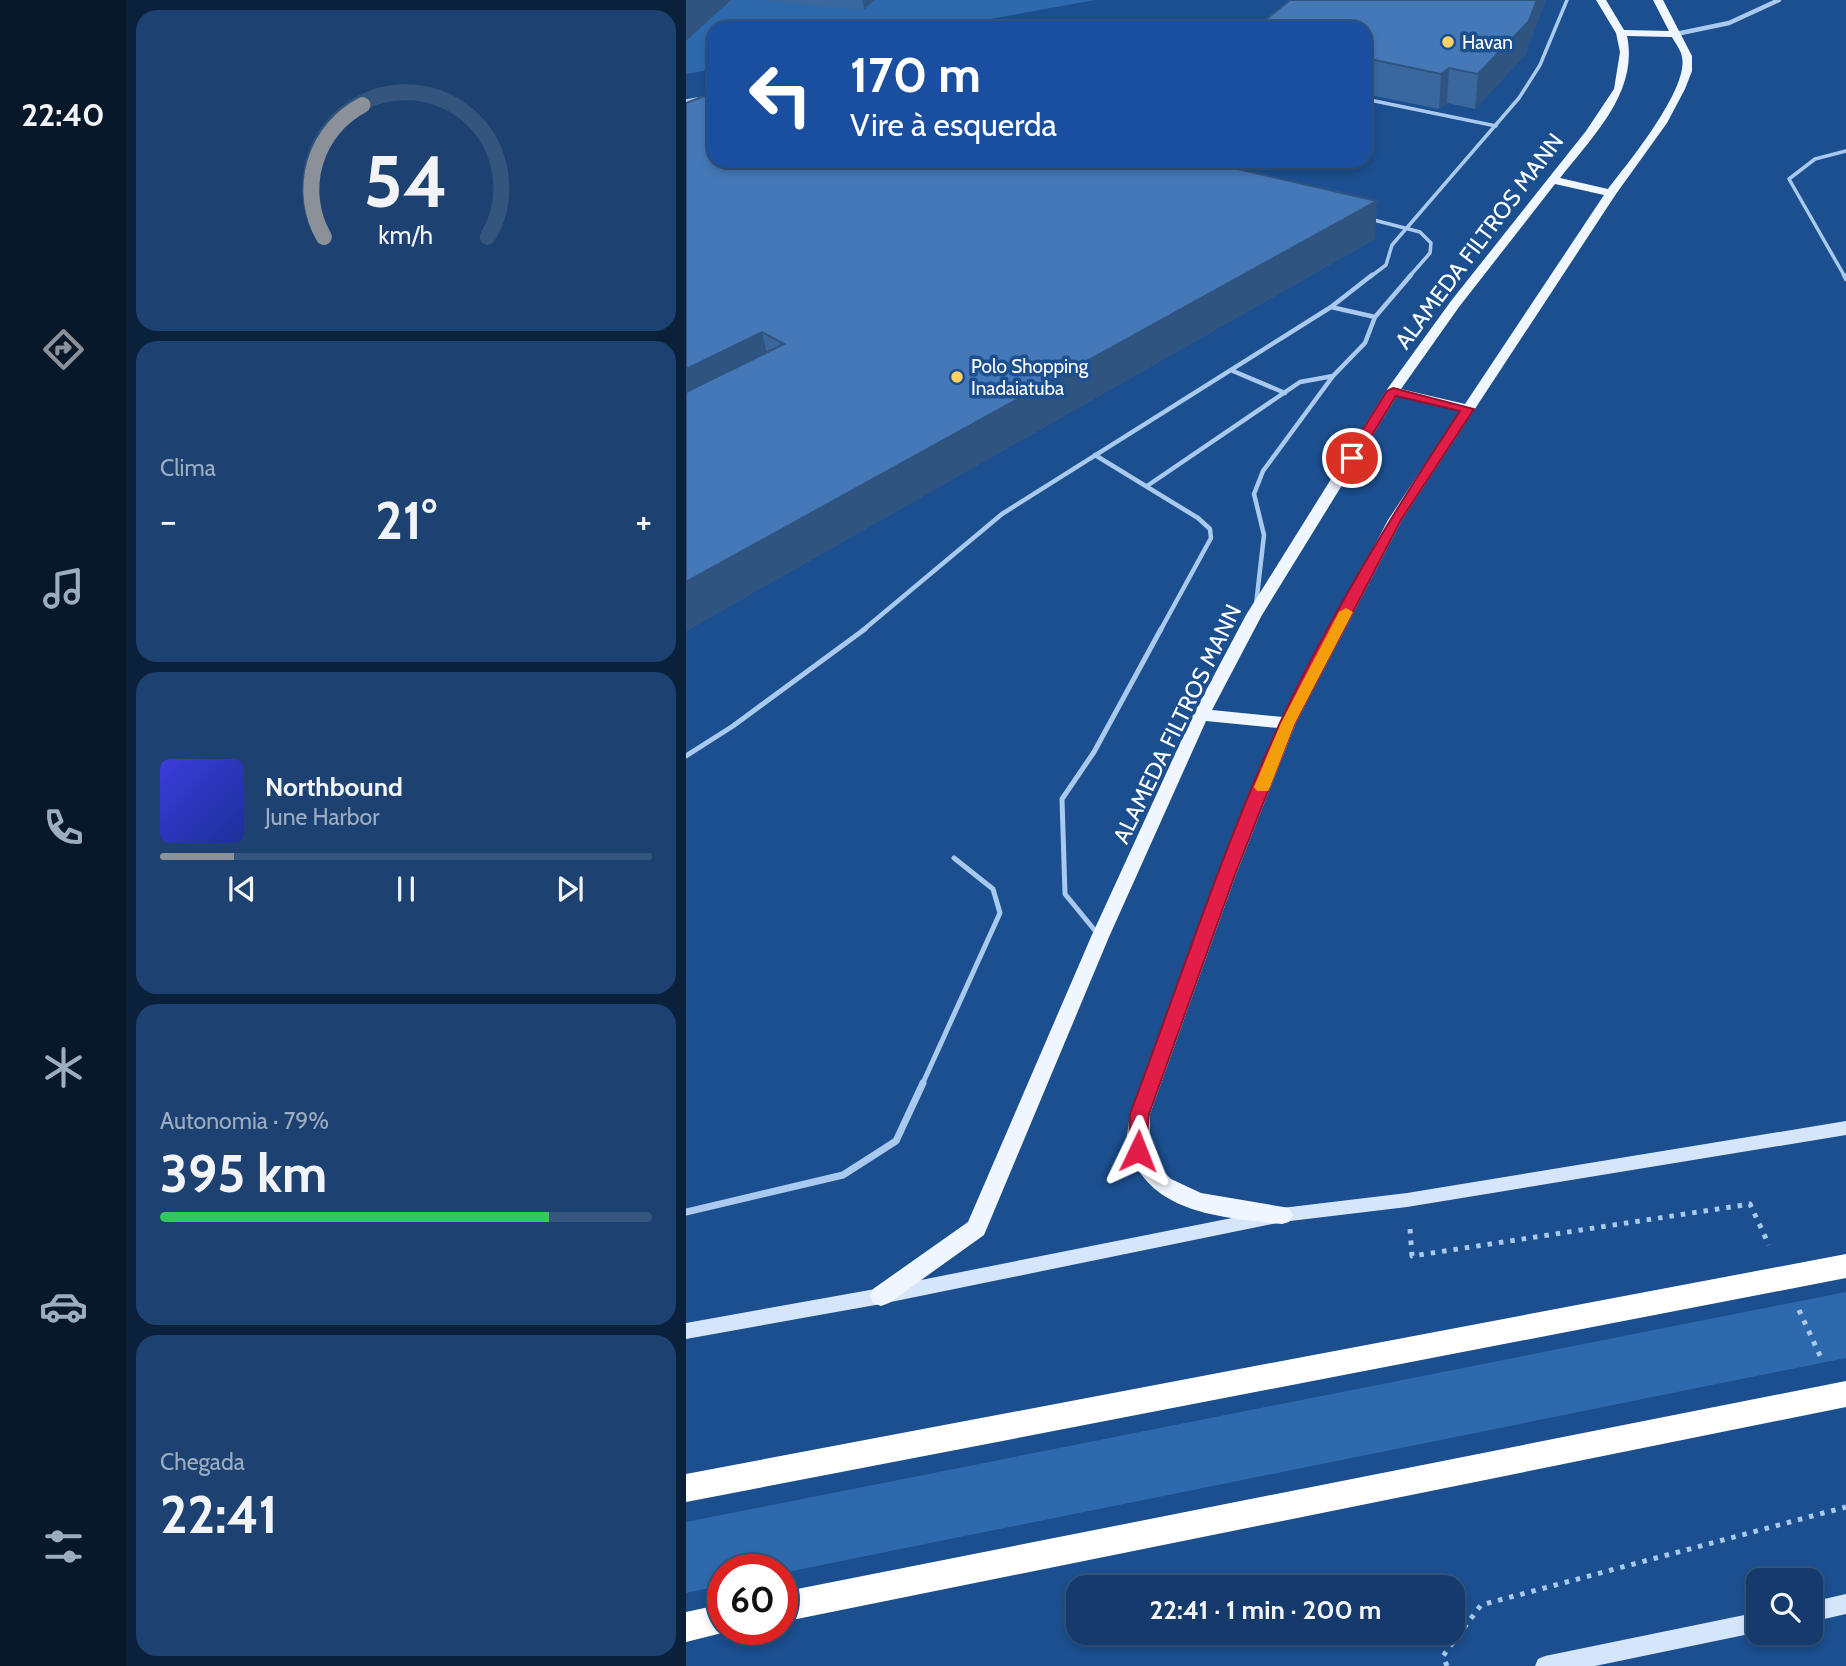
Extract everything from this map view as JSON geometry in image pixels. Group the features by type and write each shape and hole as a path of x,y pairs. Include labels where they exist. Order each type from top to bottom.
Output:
{"highway":[{"path":"686,1488 1846,1266"},
{"path":"798,1604 1846,1394"},
{"path":"686,1627 707,1622"}],"main road":[{"name":"ALAMEDA FILTROS MANN","path":"881,1296 976,1228 1100,937 1201,715 1254,615 1393,391 1455,304 1590,133 1619,89 1625,52 1621,33 1601,0"},
{"path":"1282,1215 1191,1202 1158,1181 1138,1151 1140,1114 1228,872 1288,723 1395,520 1611,193 1662,123 1680,89 1687,71 1686,56 1658,0"},
{"path":"1621,33 1676,34"},
{"path":"1552,180 1611,193"},
{"path":"1393,391 1468,409"},
{"path":"1201,715 1288,723"},
{"path":"686,1331 881,1296 1282,1215 1407,1199 1846,1128"},
{"path":"1823,1609 1846,1604"},
{"path":"1545,1666 1746,1625"}],"street":[{"path":"1676,34 1724,27 1746,20 1779,0"}],"lane":[{"path":"686,756 721,737 853,637 1001,515 1280,344 1386,265 1392,245 1496,126 1540,65 1567,0"},
{"path":"686,101 707,97"},
{"path":"1372,100 1496,126"},
{"path":"1846,151 1823,154 1801,166 1789,179 1846,279"},
{"path":"1254,615 1264,535 1254,494 1263,471 1333,376 1364,343 1375,317 1430,253 1431,243 1420,232 1360,217"},
{"path":"1331,307 1375,317"},
{"path":"1233,371 1285,393"},
{"path":"1147,486 1300,382 1333,376"},
{"path":"1095,455 1198,518 1210,529 1211,538 1094,752 1062,799 1065,894 1100,937"},
{"path":"686,1212 843,1175 896,1141 980,962 999,913 993,889 954,858"}],"path":[{"path":"1407,1199 1412,1256 1750,1204"},
{"path":"1447,1666 1443,1656 1481,1605 1846,1507"}],"shaded area":[{"path":"686,0 1095,0 980,21 707,21 707,70 686,74"},
{"path":"1846,1292 1846,1358 798,1570 798,1554 707,1554 707,1588 686,1593 686,1522"}],"building":[{"name":"Havan","path":"1290,0 1537,0 1529,21 1478,74 1449,68 1441,74 1372,59 1372,21 1264,21"},
{"name":"Polo Shopping Inadaiatuba","path":"707,95 707,168 1233,168 1377,201 686,582 686,392 784,344 762,332 686,369 686,103"}],"slow traffic":[{"path":"1262,787 1288,723 1346,612"}],"place":[{"name":"Havan","path":"1448,42"},
{"name":"Polo Shopping Inadaiatuba","path":"957,377"}],"route":[{"path":"1138,1151 1140,1114 1228,872 1288,723 1395,520 1468,409 1393,391 1352,458"}]}
